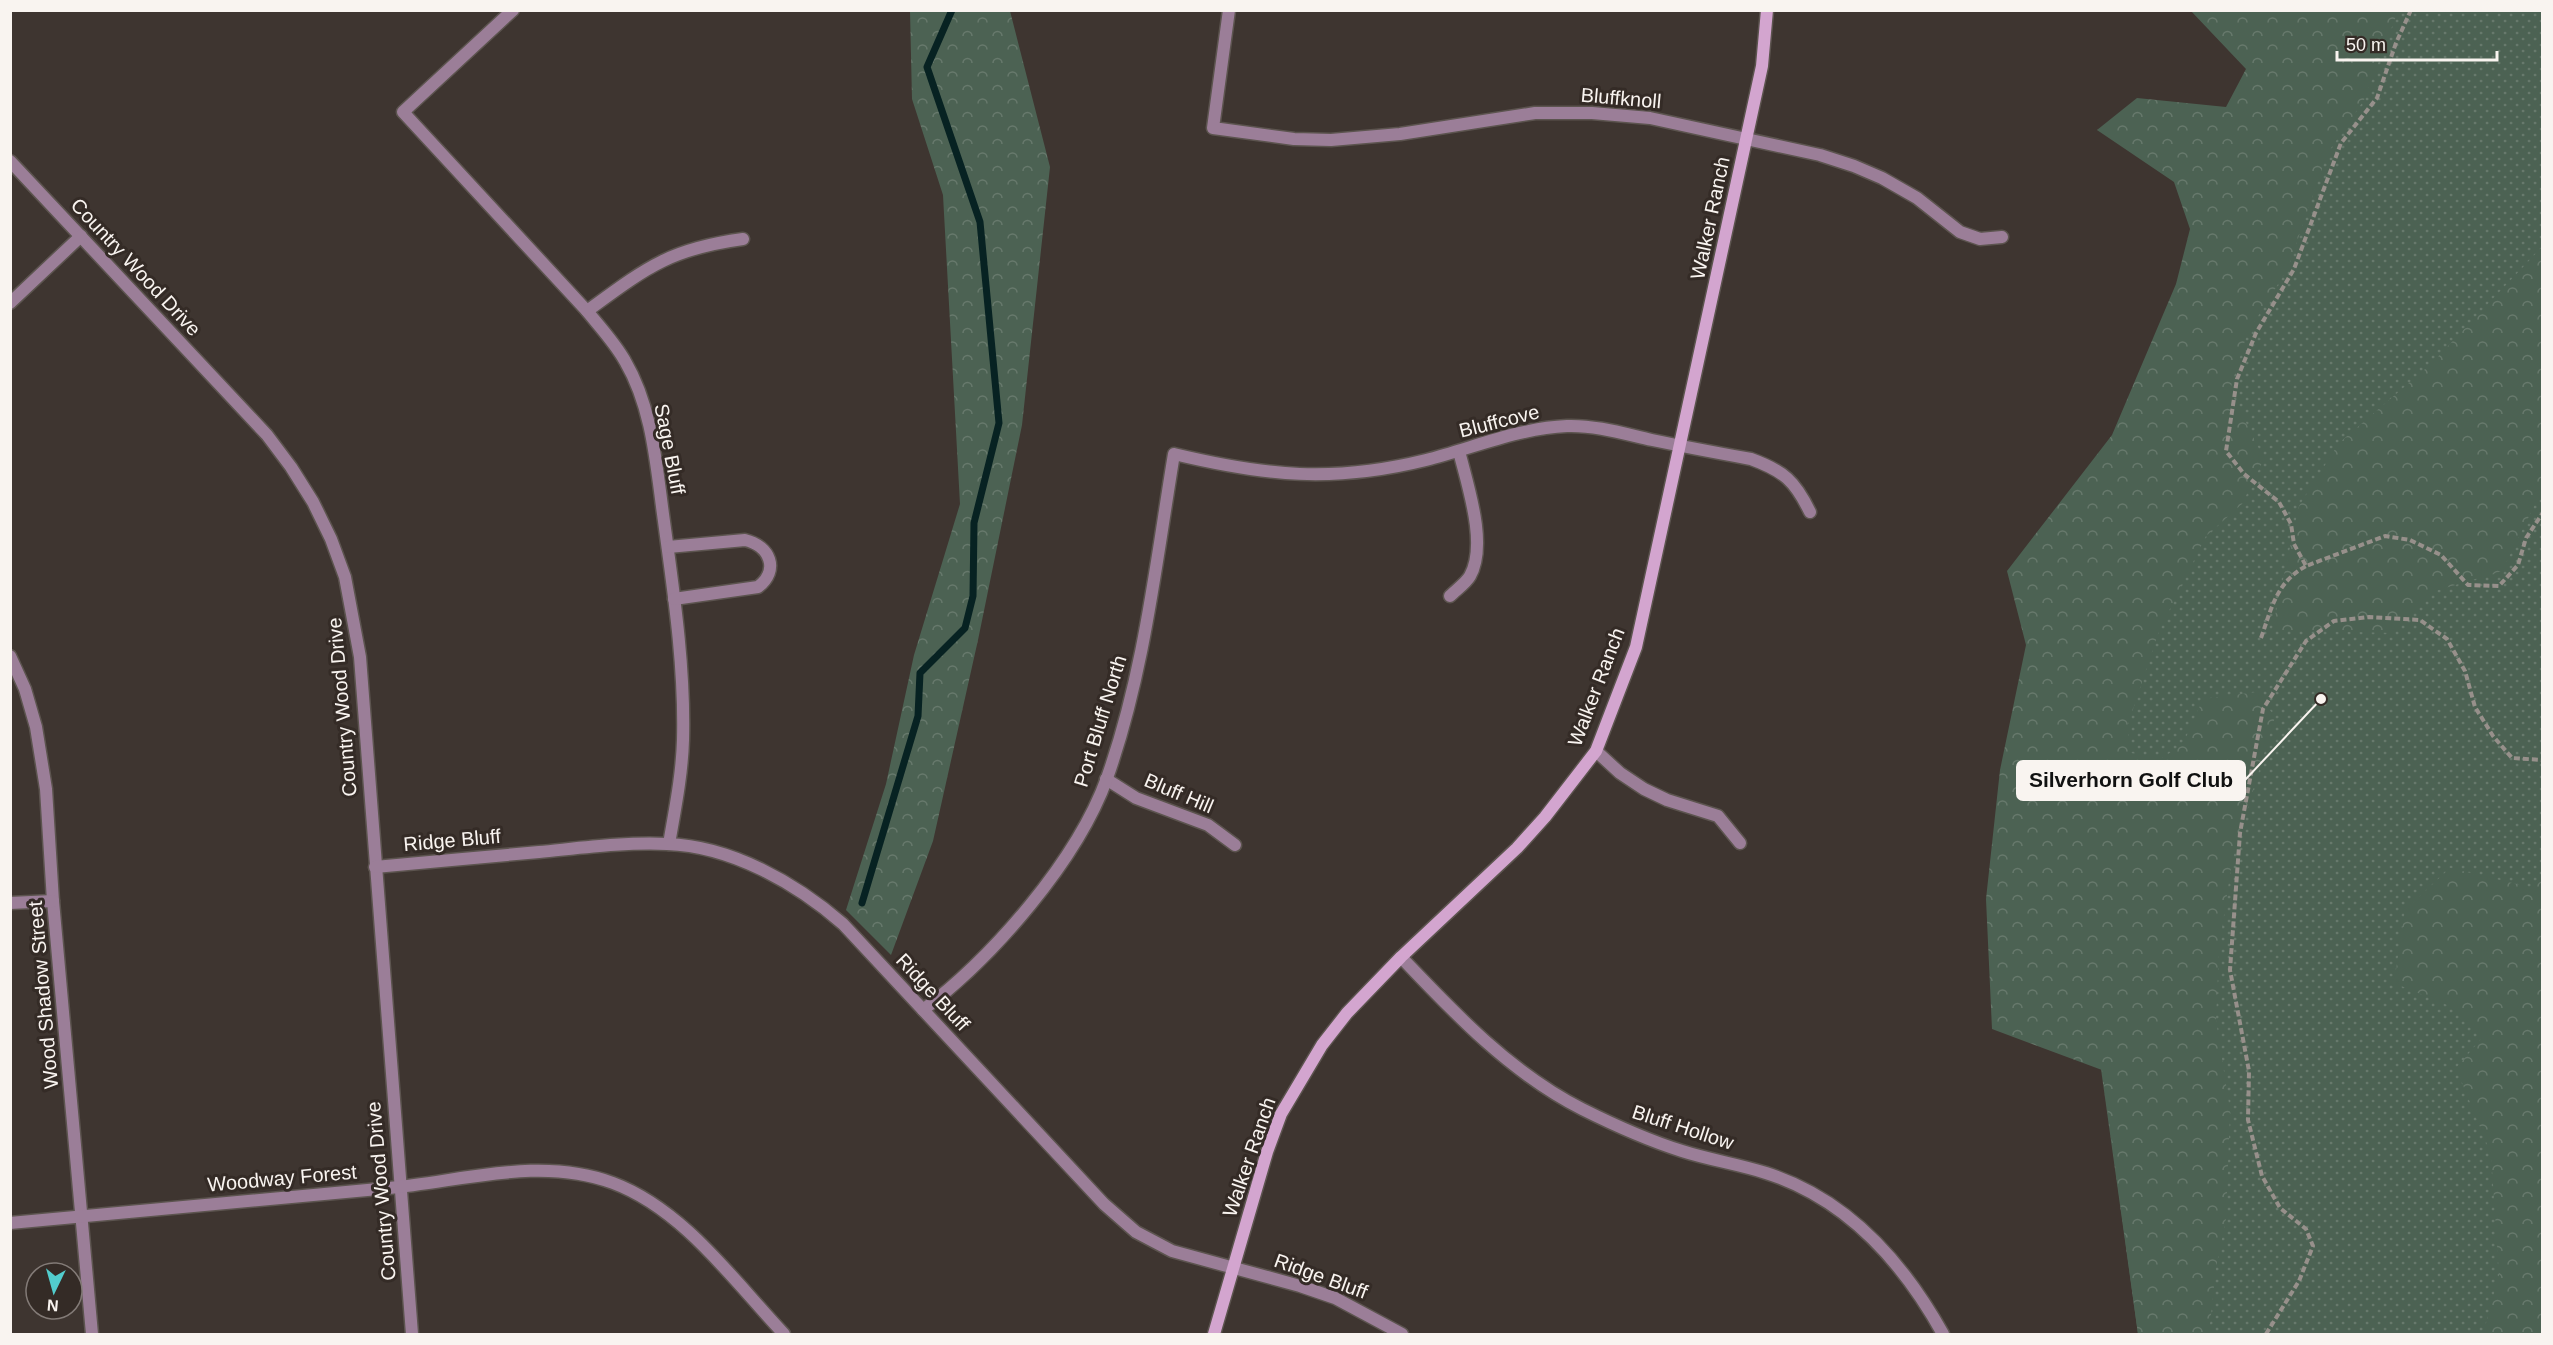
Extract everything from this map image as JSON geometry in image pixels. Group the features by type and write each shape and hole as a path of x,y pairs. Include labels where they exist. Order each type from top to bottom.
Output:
{"street":[{"name":"Sage Bluff","path":"513,10 403,112 587,311 626,362 649,420 674,599 683,740 680,787 669,843"},
{"name":"Bluffknoll","path":"1229,10 1214,128 1294,139 1331,140 1400,134 1535,113 1592,113 1650,118 1747,138 1854,166 1882,178 1917,198 1960,232 1980,239 2001,237"},
{"name":"Walker Ranch","path":"1214,1335 1267,1152 1281,1114 1322,1045 1347,1013 1401,957 1517,848 1545,817 1596,751 1636,647 1762,66 1767,10"},
{"name":"Country Wood Drive","path":"10,161 267,435 302,484 331,539 345,577 357,637 412,1335"},
{"path":"10,303 81,236"},
{"path":"587,311 645,268 665,258 708,243 743,239"},
{"name":"Bluffcove","path":"1174,454 1238,469 1285,474 1332,474 1379,470 1459,451 1519,433 1569,426 1608,430 1751,459 1772,467 1792,480 1810,512"},
{"path":"1450,596 1470,576 1477,547 1475,519 1459,451"},
{"name":"Port Bluff North","path":"923,1010 946,993 1005,934 1057,869 1092,811 1107,779 1140,659 1174,454"},
{"path":"668,547 745,540 756,542 765,548 769,559 769,572 765,581 758,587 674,599"},
{"name":"Wood Shadow Street","path":"10,656 25,689 36,727 46,789 53,901 84,1217 92,1335"},
{"path":"1596,751 1620,773 1644,789 1676,803 1718,816 1740,843"},
{"name":"Bluff Hill","path":"1107,779 1136,798 1208,825 1235,845"},
{"name":"Ridge Bluff","path":"375,867 616,845 669,843 741,861 800,890 843,924 1104,1204 1136,1232 1181,1255 1233,1267 1335,1298 1402,1335"},
{"path":"10,903 53,901"},
{"name":"Bluff Hollow","path":"1401,957 1487,1043 1531,1078 1579,1107 1630,1132 1683,1151 1767,1173 1823,1200 1849,1217 1894,1259 1913,1284 1943,1335"},
{"name":"Woodway Forest","path":"10,1223 401,1186 526,1170 571,1172 613,1183 633,1192 670,1215 784,1335"}],"path":[{"path":"2306,566 2294,544 2291,524 2279,502 2244,474 2226,451 2237,379 2256,333 2294,269 2341,143 2377,98 2396,43 2411,10"},
{"path":"2261,638 2280,588 2290,575 2306,566 2385,536 2410,540 2440,555 2468,585 2499,586 2518,565 2526,538 2542,514"},
{"path":"2266,1335 2299,1281 2313,1246 2306,1229 2280,1208 2262,1176 2248,1120 2249,1071 2230,970 2240,833 2262,709 2306,641 2334,621 2369,616 2420,620 2447,639 2465,671 2475,707 2493,736 2512,758 2542,760"}],"green space":[{"path":"910,11 1010,11 1050,167 1022,425 978,640 933,841 891,955 846,910 886,784 914,655 960,504 943,195 912,99"},
{"path":"2191,11 2398,11 2364,100 2327,154 2288,268 2247,334 2230,390 2264,459 2242,504 2206,536 2159,631 2127,727 2131,753 2162,758 2183,744 2203,699 2257,692 2275,717 2232,861 2219,949 2216,1020 2230,1110 2226,1219 2216,1267 2209,1334 2138,1334 2102,1070 1992,1029 1986,899 2000,770 2026,645 2007,571 2112,435 2176,284 2190,229 2174,182 2097,130 2137,98 2226,107 2246,69"},
{"path":"2341,11 2542,11 2542,1334 2138,1334 2088,976 2179,363"},
{"path":"2542,247 2542,490 2502,571 2432,592 2394,633 2272,630 2299,506 2339,443 2431,364"},
{"path":"2450,868 2533,888 2542,880 2542,1334 2483,1334 2499,1275 2491,1154 2456,1068 2481,1039 2457,1009 2394,983 2405,910"}],"waterway":[{"path":"862,903 918,716 920,673 965,628 973,596 974,523 999,423 980,222 927,67 952,10"}],"place":[{"name":"Silverhorn Golf Club","path":"2321,699"}]}
